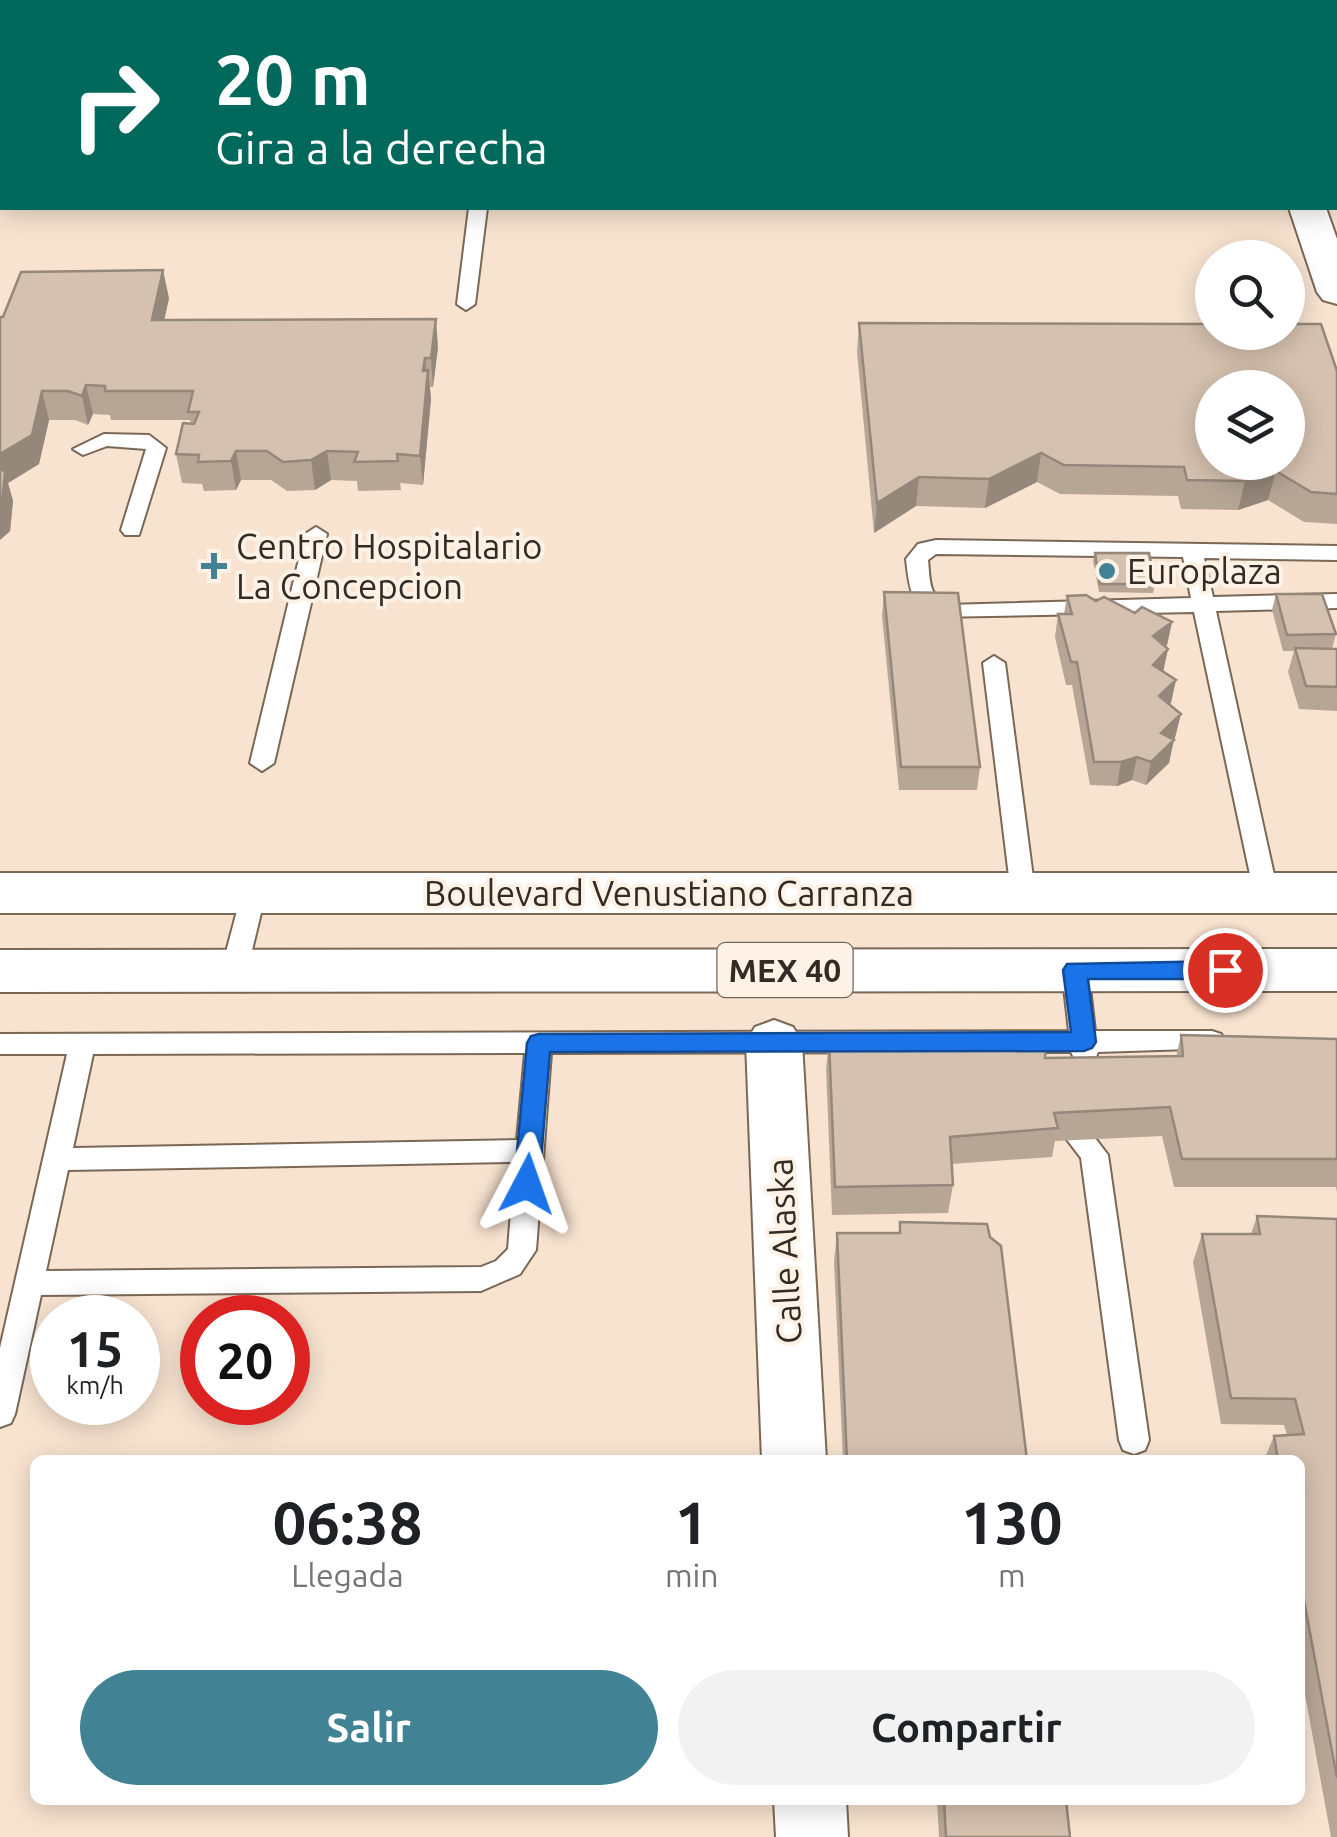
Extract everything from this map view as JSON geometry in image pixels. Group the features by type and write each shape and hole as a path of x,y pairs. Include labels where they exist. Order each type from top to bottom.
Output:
{"main road":[{"name":"Boulevard Venustiano Carranza","path":"0,892 1337,893"},
{"name":"MEX 40","path":"0,971 1337,970"}],"street":[{"path":"1309,210 1337,292"},
{"name":"Calle Alaska","path":"774,1042 794,1455"},
{"path":"810,1805 812,1837"}],"lane":[{"path":"466,304 478,210"},
{"path":"83,450 104,440 149,441 156,448 132,530"},
{"path":"262,763 316,534"},
{"path":"1337,553 936,547 926,549 917,559 922,597 928,606 944,612 1337,601"},
{"path":"1192,551 1266,894"},
{"path":"994,663 1022,892"},
{"path":"234,971 254,892"},
{"path":"1075,970 1084,1048 1106,1078"},
{"path":"0,1044 774,1042 1084,1048 1240,1041"},
{"path":"30,1283 481,1278 516,1264 522,1250 539,1043"},
{"path":"0,1414 82,1044"},
{"path":"1084,1048 1065,1078 1069,1124 1094,1155 1134,1440"},
{"path":"1094,1155 1115,1129"},
{"path":"57,1159 529,1151"}],"building":[{"name":"Centro Hospitalario La Concepcion","path":"163,270 152,320 436,319 431,358 425,358 423,371 428,370 420,456 397,454 398,461 354,462 358,452 327,451 311,460 283,462 267,451 236,451 231,461 198,462 199,455 176,454 183,423 194,424 199,412 188,412 193,391 105,391 105,386 86,385 82,396 68,391 42,391 32,435 0,454 0,317 21,272"},
{"path":"859,323 1195,324 1195,350 1305,350 1305,324 1321,324 1337,371 1337,494 1311,492 1291,480 1305,480 1305,370 1195,370 1195,480 1248,480 1245,481 1187,480 1184,467 1064,465 1041,453 989,479 919,477 877,503"},
{"path":"0,468 5,472 0,504"},
{"path":"1095,553 1149,553 1155,584 1100,584"},
{"path":"884,592 958,593 980,767 901,767"},
{"path":"1276,594 1322,594 1336,634 1287,635"},
{"path":"1086,595 1096,601 1104,597 1135,613 1142,607 1172,622 1153,636 1168,649 1153,665 1176,680 1159,696 1181,714 1161,733 1174,740 1151,762 1137,757 1121,762 1094,762 1077,662 1071,662 1058,614 1072,614 1067,596"},
{"path":"1295,648 1337,649 1337,687 1306,686"},
{"path":"1181,1035 1337,1039 1337,1159 1182,1159 1170,1107 1054,1113 1058,1128 950,1137 953,1185 835,1187 829,1041 1046,1046 1045,1058 1183,1056"},
{"path":"1257,1216 1337,1219 1337,1778 1305,1606 1305,1455 1277,1455 1274,1436 1304,1434 1295,1399 1231,1398 1202,1234 1260,1234"},
{"path":"900,1222 987,1224 990,1237 1001,1246 1026,1455 847,1455 837,1233 900,1233"},
{"path":"944,1805 1067,1805 1070,1837 946,1837"}],"place":[{"name":"Centro Hospitalario La Concepcion","path":"214,566"},
{"name":"Europlaza","path":"1107,571"}],"route":[{"path":"527,1184 539,1043 1084,1042 1075,970 1225,970"}]}
